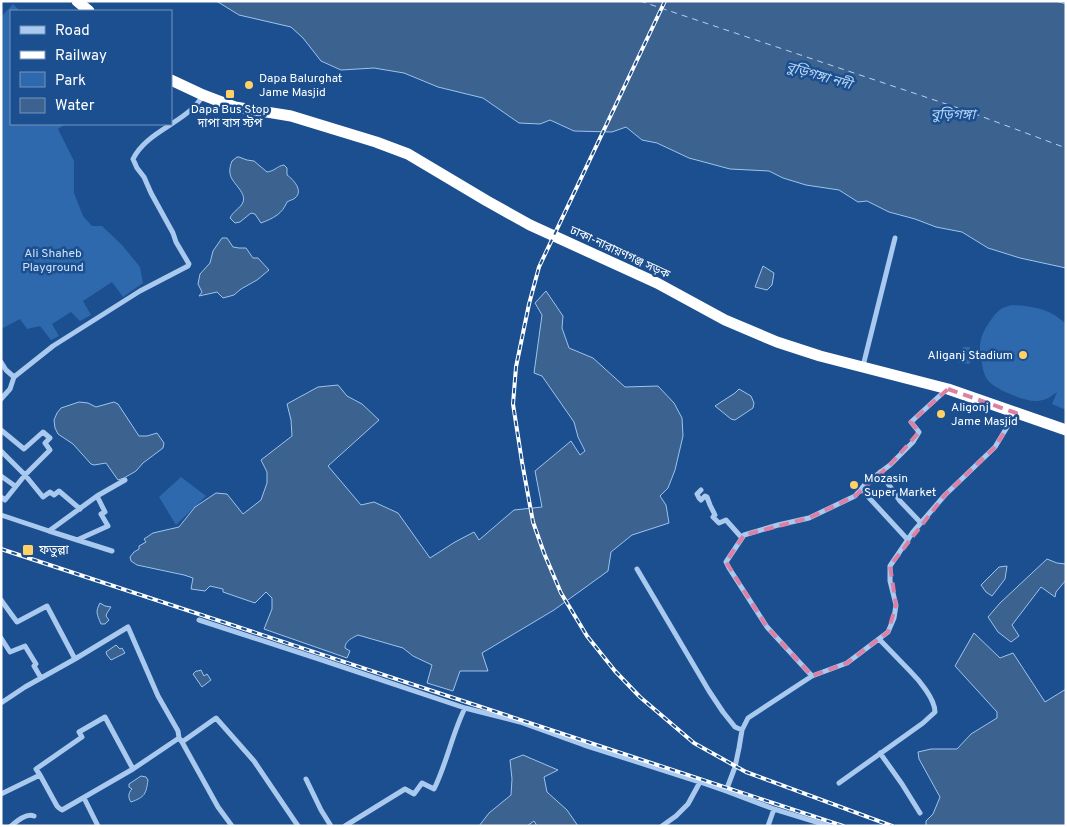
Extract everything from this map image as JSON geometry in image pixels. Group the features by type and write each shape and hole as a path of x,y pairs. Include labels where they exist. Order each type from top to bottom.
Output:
{"highway":[{"path":"77,1 89,10"},
{"name":"ঢাকা-নারায়ণগঞ্জ সড়ক","path":"172,80 235,107 291,116 376,142 408,154 530,225 657,283 725,320 777,342 820,356 948,389 1066,430"}],"street":[{"path":"172,123 193,108 203,95"},
{"path":"1,400 10,389 14,376 53,346 132,296 188,266 173,233 133,159 136,153 169,125"},
{"path":"862,367 895,238"},
{"path":"1,362 4,371 14,376"},
{"path":"812,676 767,627 726,562 744,535 809,518 855,496 866,483 890,465 913,442 919,432 911,422 948,389"},
{"path":"726,792 740,748 742,730 748,718 812,676 847,664 888,632 894,618 896,604 890,581 890,566 921,523 945,495 995,447 1016,413"},
{"path":"1,430 24,449 43,432 50,438 45,443 50,450 25,474 5,500 1,497"},
{"path":"1,451 25,474 43,497 50,492 54,495 59,491 80,509"},
{"path":"880,472 900,501 921,523"},
{"path":"1,476 15,486"},
{"path":"49,531 97,496 125,480"},
{"path":"861,489 908,540"},
{"path":"701,490 697,494 701,500 705,496 708,497 715,515 713,517 716,521 719,523 726,520 742,538"},
{"path":"78,540 108,526 101,514 104,512 97,496"},
{"path":"1,515 112,551"},
{"path":"637,569 709,691 735,727 742,730"},
{"path":"1,600 17,622 47,606 75,659"},
{"path":"199,620 465,708 520,722 602,751 700,782 774,810 829,826"},
{"path":"1,703 128,627 158,696 178,732 180,740 218,807 232,826"},
{"path":"1,638 10,652 25,646 36,664 34,666 41,678"},
{"path":"839,783 923,723 936,710 932,699 914,674 879,639"},
{"path":"345,826 405,789 414,794 422,783 434,789 457,724 465,708"},
{"path":"132,769 105,717 79,732 82,738 36,769 62,810 84,798 132,769 180,740 216,718 254,761 298,826"},
{"path":"880,754 920,813"},
{"path":"1,794 40,775"},
{"path":"306,779 331,826"},
{"path":"662,826 688,804 700,782"},
{"path":"84,798 98,826"},
{"path":"768,826 774,810"},
{"path":"11,826 27,816 34,816"}],"highlighted area":[{"path":"948,389 1016,413 995,447 945,495 890,566 896,605 888,632 847,663 812,676 767,627 726,562 744,535 809,518 855,496 890,465 919,432 911,422"}],"green space":[{"name":"Ali Shaheb Playground","path":"13,4 19,10 10,10 10,125 64,125 58,129 74,161 74,193 83,216 92,226 102,226 122,245 140,267 143,283 123,297 112,282 83,301 91,315 80,321 71,312 52,324 59,336 51,340 40,326 27,329 20,319 1,329 1,17"},
{"name":"Aliganj Stadium","path":"1012,305 1041,309 1054,315 1066,324 1066,410 1052,404 1057,392 1039,401 1017,397 990,383 984,374 980,350 983,334 997,313 1003,308"},
{"path":"963,347 970,347 970,364 959,363"},
{"path":"181,477 206,496 176,525 159,497"}],"water":[{"name":"বুড়িগঙ্গা","path":"214,1 1056,1 1066,4 1066,268 1020,258 988,248 962,232 936,227 889,212 867,201 858,202 839,190 806,185 783,178 769,171 730,169 689,158 657,143 642,140 626,127 612,132 574,131 550,120 540,124 519,123 483,98 438,87 404,73 374,68 341,70 321,61 303,38 291,27 239,15"},
{"path":"237,157 254,161 267,172 284,165 287,168 287,175 297,185 297,195 294,199 287,202 280,213 270,219 261,223 255,214 251,213 240,222 235,223 230,218 242,204 244,198 230,173 232,161"},
{"path":"222,238 227,238 233,247 246,248 253,258 258,258 269,270 234,295 223,298 217,292 199,296 202,292 198,284 200,274 210,263 213,251"},
{"path":"763,266 774,273 772,285 767,290 755,287"},
{"path":"546,291 563,316 562,328 569,348 593,358 625,387 658,386 674,403 682,418 683,436 675,470 668,488 660,496 666,505 669,523 632,535 611,552 608,571 554,610 482,653 488,671 460,671 453,691 427,683 432,665 413,656 403,648 358,635 346,643 345,648 350,651 347,658 264,629 272,609 272,598 266,592 255,603 223,592 223,589 210,586 205,591 191,589 193,578 137,565 131,561 130,557 139,549 139,546 146,542 144,539 153,533 179,527 195,507 216,493 227,494 243,514 261,500 267,483 267,472 261,460 292,436 287,404 318,387 338,385 347,396 362,404 379,420 328,466 361,505 374,502 398,513 430,558 474,532 479,540 514,510 542,507 535,471 571,441 580,455 585,451 578,437 574,422 542,376 534,373 542,315 535,303"},
{"path":"739,389 751,396 754,403 753,408 735,420 715,406"},
{"path":"79,402 88,403 96,407 114,402 118,404 139,436 157,433 164,443 163,448 143,463 136,471 118,480 106,463 91,464 73,444 58,434 55,428 54,420 61,408"},
{"path":"1047,559 1066,564 1066,580 1056,592 1055,597 1041,587 1012,625 1019,636 1011,642 998,632 988,617 1000,603"},
{"path":"1007,566 1005,579 992,596 981,585 999,567"},
{"path":"100,603 111,607 106,616 109,620 105,624 101,624 97,611"},
{"path":"974,633 1000,658 1013,653 1045,702 1066,689 1066,826 926,826 926,821 933,814 940,797 919,759 918,752 931,749 957,749 971,734 997,718 997,712 955,666"},
{"path":"116,645 120,649 122,648 125,653 111,660 106,652"},
{"path":"201,670 204,676 207,674 211,680 202,687 193,674"},
{"path":"523,755 558,770 544,777 547,792 567,810 578,826 537,826 534,821 527,826 479,826 489,813 511,795 510,760"},
{"path":"141,776 146,777 148,780 145,792 142,797 131,802 129,796 132,789 129,787 129,784"}],"ferry route":[{"path":"640,1 967,111 1066,148"}],"railway":[{"path":"665,1 539,267 529,304 516,367 513,404 533,522 561,593 587,636 615,671 640,697 694,743 746,772 892,826"},
{"path":"1,549 843,826"}],"place":[{"name":"Dapa Balurghat Jame Masjid","path":"249,85"},
{"name":"Dapa Bus Stop দাপা বাস স্টপ","path":"230,94"},
{"name":"Aliganj Stadium","path":"1023,355"},
{"name":"Aligonj Jame Masjid","path":"941,414"},
{"name":"Mozasin Super Market","path":"854,485"},
{"name":"ফতুল্লা","path":"28,550"}],"water label":[{"name":"বুড়িগঙ্গা নদী","path":"819,75"}]}
